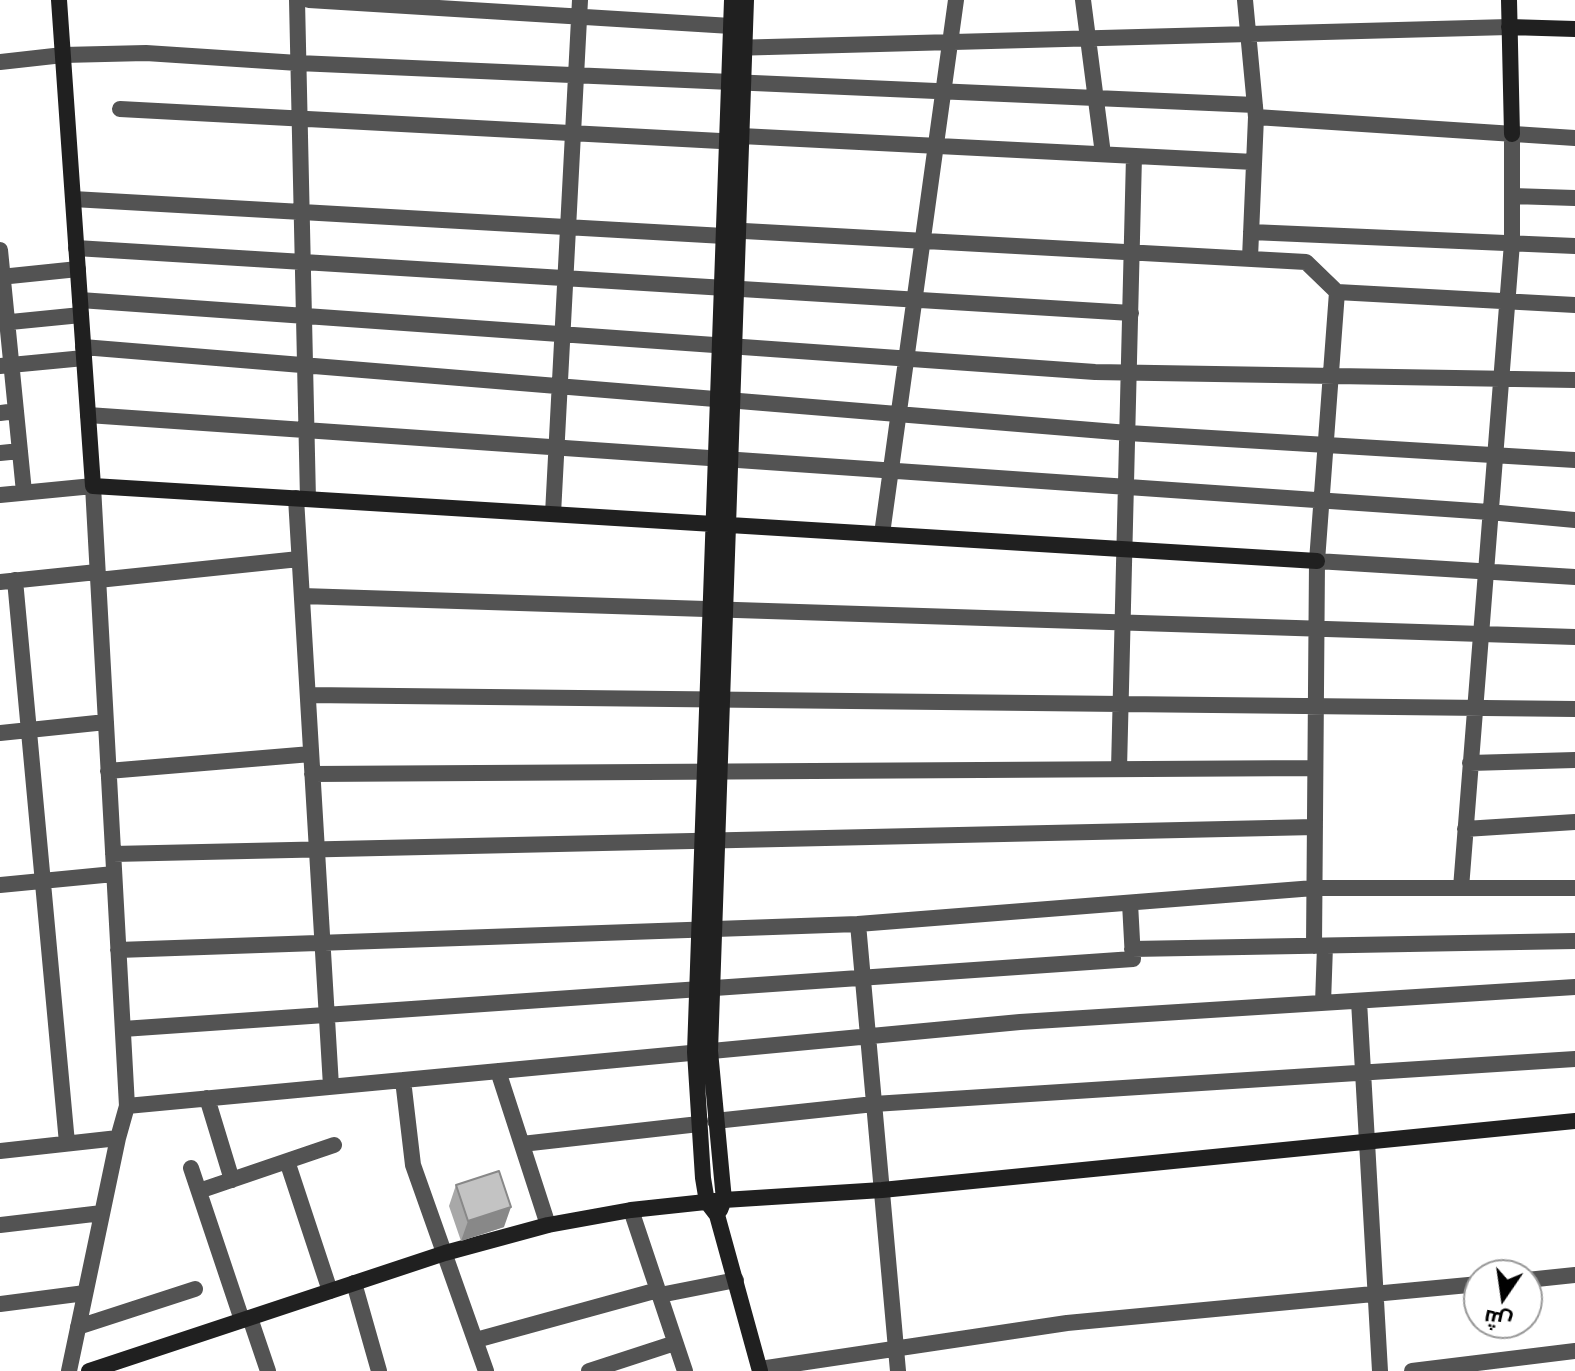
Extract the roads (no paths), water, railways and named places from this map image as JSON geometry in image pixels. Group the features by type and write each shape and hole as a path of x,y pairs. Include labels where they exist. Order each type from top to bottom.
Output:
{"street":[{"path":"59,0 93,486 127,1106 69,1371"},
{"path":"297,0 306,430 299,559 331,1086"},
{"path":"309,0 579,8 731,26"},
{"path":"732,0 731,26 737,48"},
{"path":"746,0 737,48 736,140 729,232 702,1052 707,1122 703,1178 716,1206 760,1370 1067,1323 1463,1286"},
{"path":"882,534 956,0"},
{"path":"1083,0 1103,154"},
{"path":"1245,0 1255,111 1250,258"},
{"path":"1461,888 1512,243 1509,0"},
{"path":"553,514 579,8"},
{"path":"737,48 1509,27 1575,29"},
{"path":"0,62 63,55 146,53 298,63 1095,98 1575,138"},
{"path":"120,109 573,133 936,146 1254,162"},
{"path":"1119,769 1134,156"},
{"path":"1512,196 1575,198"},
{"path":"73,199 568,227 1250,258 1306,262 1337,292 1575,305"},
{"path":"1251,232 1575,246"},
{"path":"76,248 1131,313"},
{"path":"0,250 8,412 20,451 24,492"},
{"path":"1,276 78,269"},
{"path":"1323,1003 1314,888 1317,561 1337,292"},
{"path":"4,323 80,308 304,315 1095,372 1575,380"},
{"path":"6,366 83,353 305,365 1128,433 1575,460"},
{"path":"88,415 1575,520"},
{"path":"0,453 20,451"},
{"path":"0,495 93,486 1575,577"},
{"path":"67,1143 29,730 8,581 299,559"},
{"path":"302,596 1575,637"},
{"path":"308,695 1575,709"},
{"path":"0,733 106,722"},
{"path":"108,771 311,754"},
{"path":"1470,763 1575,760"},
{"path":"312,774 1315,768"},
{"path":"1465,829 1575,822"},
{"path":"113,854 1315,827"},
{"path":"0,885 114,874"},
{"path":"118,950 858,924 1314,888 1575,888"},
{"path":"123,1029 1133,959 1130,903"},
{"path":"858,924 898,1371"},
{"path":"1132,949 1575,941"},
{"path":"127,1106 1020,1022 1575,987"},
{"path":"1359,1001 1380,1371"},
{"path":"522,1144 874,1104 1575,1059"},
{"path":"498,1071 548,1225"},
{"path":"403,1080 413,1165 486,1371"},
{"path":"207,1098 232,1180"},
{"path":"89,1371 445,1253 548,1225 631,1210 716,1206 1575,1121"},
{"path":"0,1151 118,1138"},
{"path":"199,1191 334,1145"},
{"path":"287,1161 330,1291"},
{"path":"191,1168 268,1371"},
{"path":"631,1210 685,1371"},
{"path":"0,1225 102,1213"},
{"path":"1543,1278 1575,1275"},
{"path":"476,1340 659,1293 736,1280"},
{"path":"354,1283 379,1371"},
{"path":"78,1327 195,1289"},
{"path":"0,1304 85,1293"},
{"path":"590,1371 675,1343"},
{"path":"1412,1371 1575,1351"}]}
